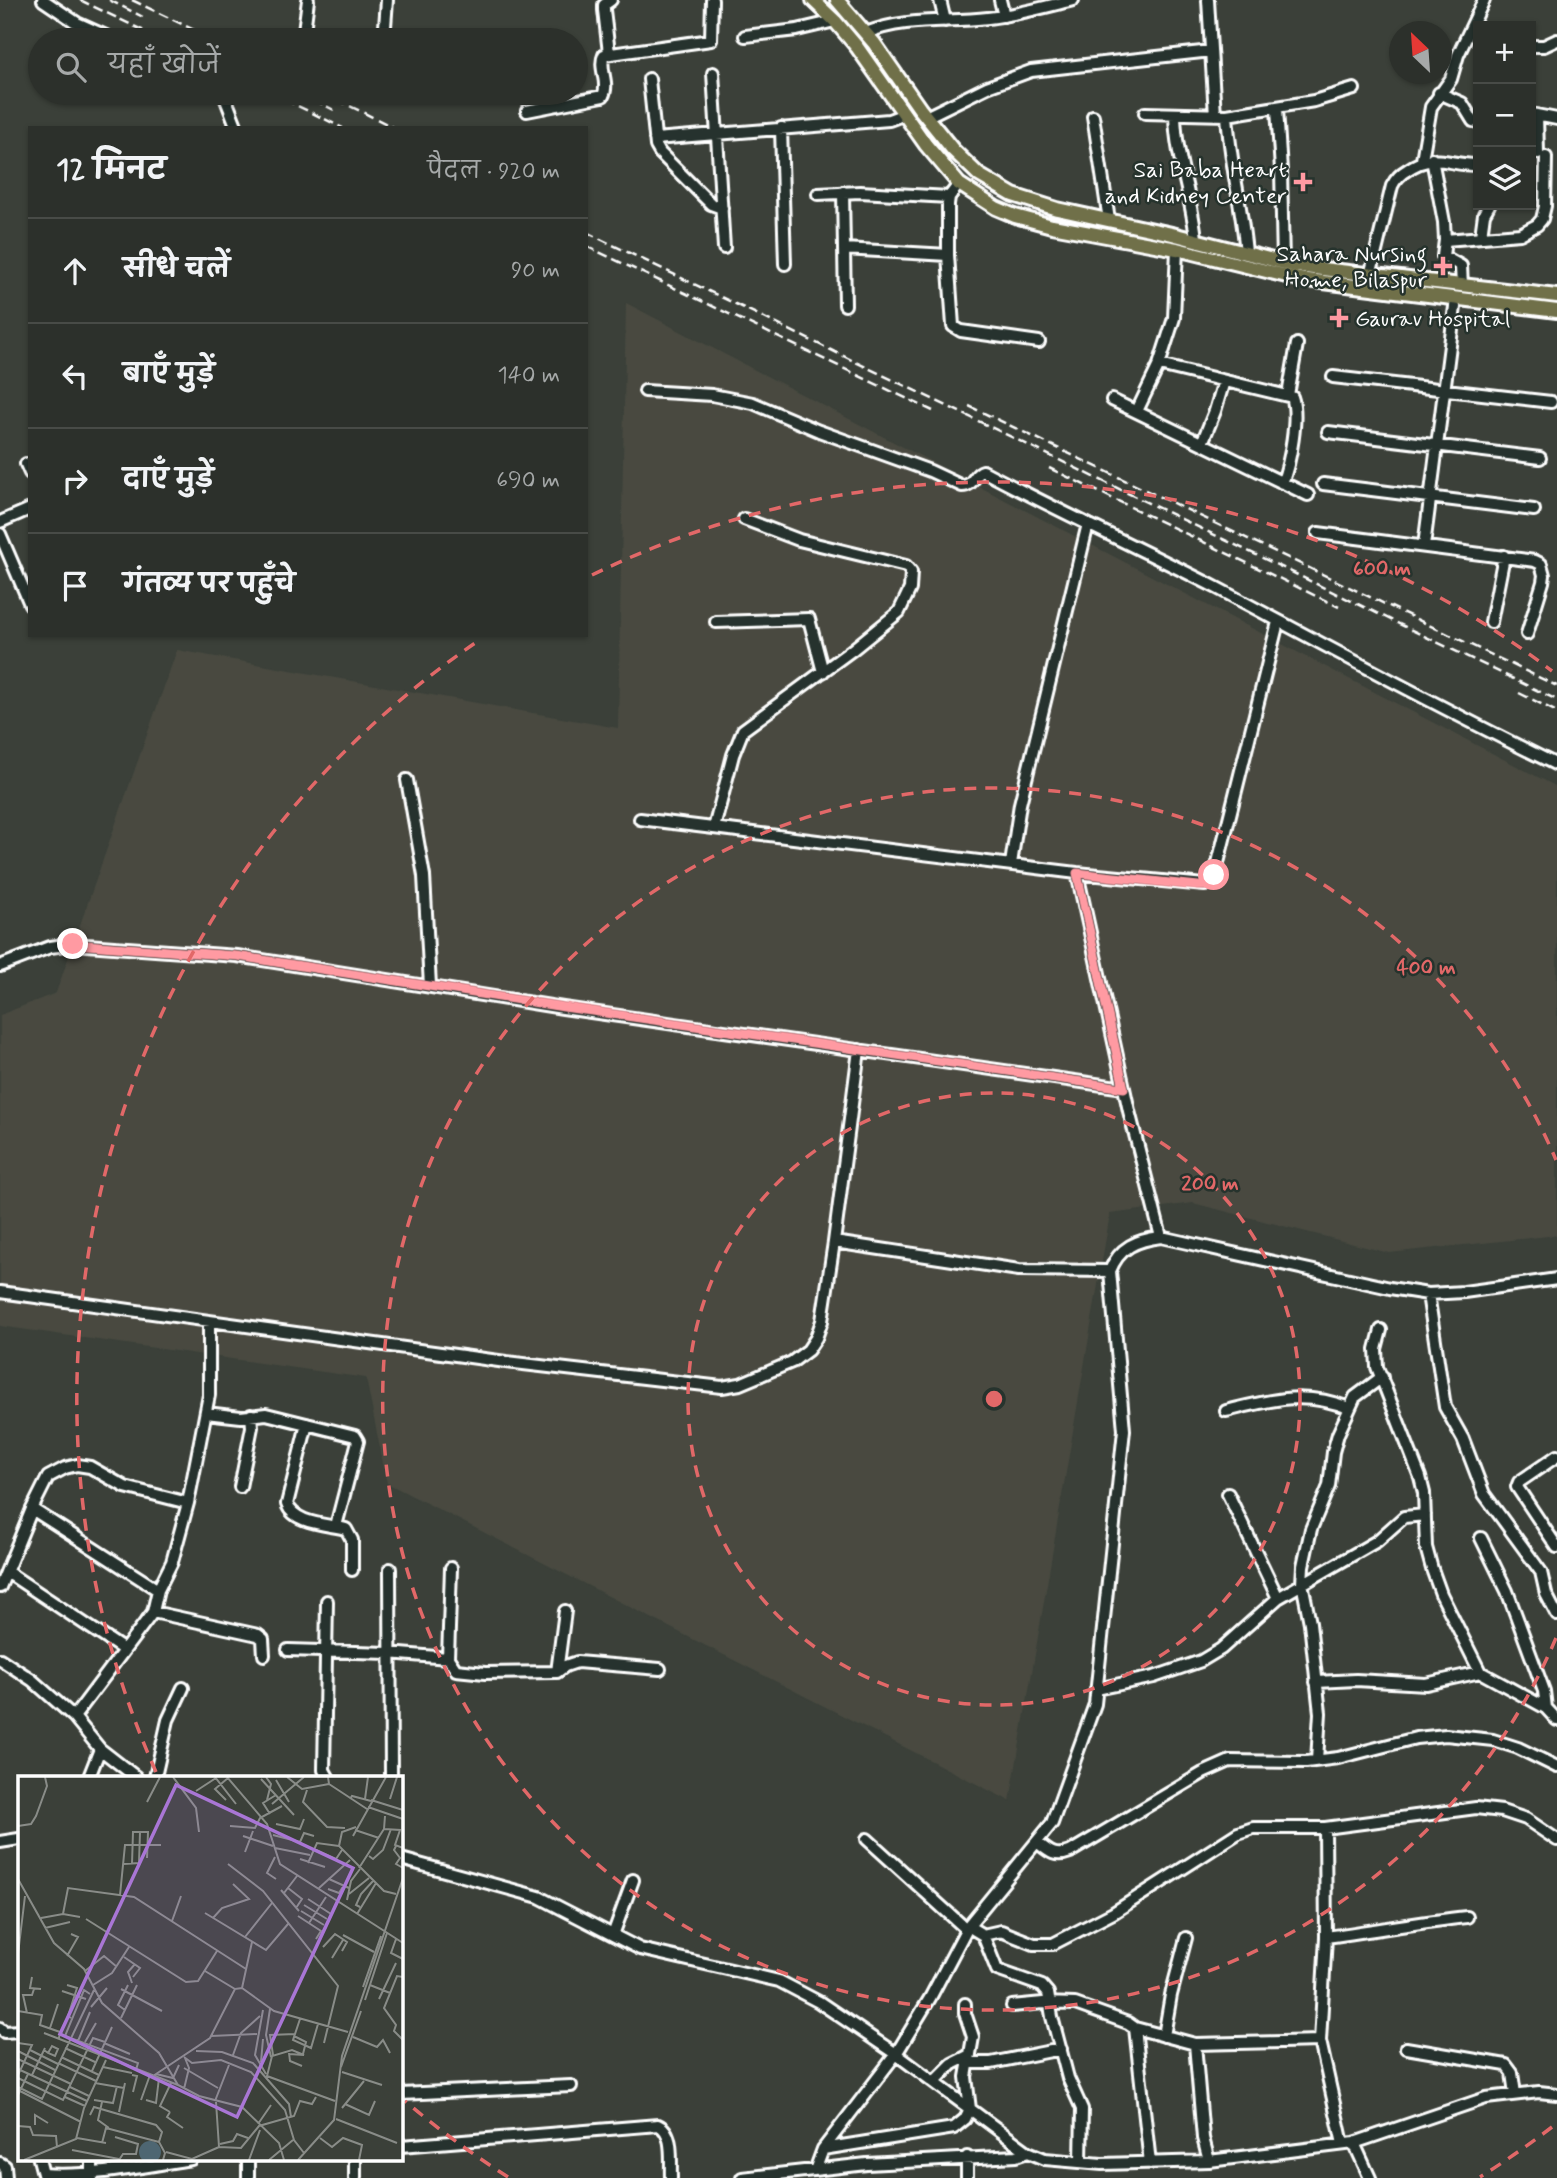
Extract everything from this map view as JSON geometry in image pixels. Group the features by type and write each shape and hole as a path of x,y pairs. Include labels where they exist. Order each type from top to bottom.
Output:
{"main road":[{"path":"813,0 835,21 871,65 926,145 959,184 996,208 1034,222 1177,249 1299,279 1442,290 1462,286 1557,296"},
{"path":"839,1 953,150 994,185 1034,203 1196,239 1316,270 1370,276 1442,290 1457,299 1557,311"}],"street":[{"path":"43,0 87,28"},
{"path":"304,28 308,0"},
{"path":"385,28 387,0"},
{"path":"608,53 604,5 611,0"},
{"path":"588,99 603,96 606,89 601,57 608,53 711,40 712,0"},
{"path":"940,0 945,21"},
{"path":"1000,0 1004,16"},
{"path":"866,33 905,22 1004,16 1073,0"},
{"path":"1208,0 1215,115"},
{"path":"1462,286 1461,266 1443,256 1445,240 1427,160 1429,114 1455,72 1458,55 1484,0"},
{"path":"745,36 797,30 835,21"},
{"path":"1536,46 1544,46 1557,40"},
{"path":"926,117 987,87 1031,71 1211,51"},
{"path":"713,73 719,133 724,248"},
{"path":"649,79 655,139 660,152 711,204 722,208"},
{"path":"1144,113 1227,116 1277,109 1354,89"},
{"path":"1440,93 1462,103 1473,121"},
{"path":"228,105 236,126"},
{"path":"527,111 557,105"},
{"path":"1277,109 1283,263"},
{"path":"655,139 889,120 905,114"},
{"path":"1536,114 1557,119"},
{"path":"1175,115 1177,152 1196,239"},
{"path":"1093,116 1109,220"},
{"path":"1227,116 1243,216 1246,253"},
{"path":"1445,240 1520,234 1537,225 1542,219 1545,206 1543,155 1536,123"},
{"path":"781,128 785,264"},
{"path":"1370,276 1392,186 1400,175 1427,160 1473,165"},
{"path":"959,184 949,197 948,255 952,323 956,329 1039,342"},
{"path":"818,194 843,192 949,197"},
{"path":"843,192 845,305"},
{"path":"1480,236 1486,210"},
{"path":"844,249 948,255"},
{"path":"1137,411 1159,365 1174,318 1177,249"},
{"path":"1424,546 1457,299"},
{"path":"1288,395 1297,344"},
{"path":"1159,365 1288,395 1294,401 1294,408 1289,461 1282,483"},
{"path":"1333,377 1551,402"},
{"path":"1202,443 1223,381"},
{"path":"645,391 703,394 752,402 962,486 971,483 977,474 983,471 1215,587 1430,703 1474,722 1557,765"},
{"path":"1112,400 1308,495"},
{"path":"1328,432 1540,458"},
{"path":"1323,484 1534,510"},
{"path":"0,522 28,510"},
{"path":"714,828 733,755 743,730 899,612 910,589 909,567 799,540 744,519"},
{"path":"1011,864 1020,804 1088,524"},
{"path":"1318,533 1535,561 1543,569 1543,582 1527,634"},
{"path":"0,534 28,599"},
{"path":"1491,622 1504,556"},
{"path":"716,622 808,619 823,672"},
{"path":"640,819 1077,873 1205,886 1211,881 1218,863 1278,622"},
{"path":"407,780 424,876 430,986"},
{"path":"1077,873 1124,1088 1161,1237"},
{"path":"0,966 50,947 73,944 237,956 1124,1088"},
{"path":"0,1292 512,1363 722,1387 740,1384 792,1362 808,1350 816,1338 822,1321 834,1242 859,1050"},
{"path":"816,2168 823,2149 895,2054 930,1998 969,1925 1036,1844 1056,1815 1095,1704 1124,1430 1110,1271 1121,1252 1134,1242 1161,1237 1428,1294 1464,1292 1557,1279"},
{"path":"834,1242 1019,1269 1110,1271"},
{"path":"1428,1294 1445,1407 1463,1438 1484,1494 1541,1572 1546,1594 1557,1615"},
{"path":"74,1717 153,1612 158,1590 172,1562 188,1503 209,1395 209,1322"},
{"path":"1381,1330 1376,1359 1420,1477 1424,1493 1426,1547 1441,1594 1480,1672 1546,1709 1557,1720"},
{"path":"1317,1760 1320,1713 1310,1623 1302,1583 1304,1558 1311,1529 1329,1486 1333,1452 1349,1408 1364,1389 1382,1377"},
{"path":"1226,1411 1290,1398 1317,1398 1349,1408"},
{"path":"205,1413 241,1417 266,1413 353,1435 358,1441 336,1526"},
{"path":"240,1487 252,1427 251,1415"},
{"path":"307,1424 287,1504 296,1517 346,1529 352,1540 352,1570"},
{"path":"1555,1460 1519,1482 1517,1487 1557,1547"},
{"path":"0,1587 48,1477 65,1468 77,1465 90,1467 125,1487 188,1503"},
{"path":"1228,1494 1278,1598"},
{"path":"32,1509 158,1590"},
{"path":"1096,1689 1154,1677 1201,1661 1221,1649 1278,1598 1377,1541 1404,1517 1425,1515"},
{"path":"1481,1538 1507,1591 1544,1691 1546,1709"},
{"path":"451,1568 448,1658 456,1670 557,1672 565,1665 577,1662 660,1669"},
{"path":"390,1569 391,1776"},
{"path":"7,1572 124,1650"},
{"path":"327,1601 324,1770 327,1776"},
{"path":"557,1672 565,1611"},
{"path":"153,1612 258,1635 263,1639 264,1655"},
{"path":"288,1650 448,1658"},
{"path":"0,1659 32,1680 74,1717 100,1749 135,1776"},
{"path":"1316,1682 1370,1680 1426,1684 1480,1672"},
{"path":"155,1776 168,1720 183,1688"},
{"path":"1036,1844 1056,1856 1070,1852 1203,1773 1230,1760 1306,1762 1338,1758 1416,1738 1446,1735 1493,1740 1518,1748 1557,1768"},
{"path":"89,1776 100,1749"},
{"path":"983,1935 1001,1931 1034,1944 1054,1944 1113,1913 1238,1833 1253,1828 1325,1828 1476,1808 1503,1811 1526,1819 1557,1840"},
{"path":"1325,1828 1326,1937 1320,2041 1348,2144 1370,2178"},
{"path":"0,1842 18,1839"},
{"path":"867,1839 983,1935 997,1970 1042,1986 1048,1993 1048,2003 1068,2078 1082,2109 1081,2162"},
{"path":"402,1859 539,1897 640,1949 779,1981 819,2002 1028,2152 1045,2159 1102,2164 1209,2161 1348,2144 1486,2098 1539,2092 1557,2094"},
{"path":"613,1935 633,1880"},
{"path":"1326,1937 1416,1922 1467,1917"},
{"path":"1164,2036 1186,1938"},
{"path":"823,2149 954,2128 965,2119 970,2109 966,2077 973,2037 965,2013 965,2004"},
{"path":"1012,2006 1075,2004 1135,2028 1195,2044 1320,2041"},
{"path":"0,2028 4,2032 18,2031"},
{"path":"1135,2028 1150,2163"},
{"path":"1195,2044 1203,2138 1209,2161"},
{"path":"1406,2048 1506,2066 1512,2073 1515,2094"},
{"path":"934,2082 952,2064 969,2059 992,2063 1061,2049"},
{"path":"402,2094 571,2087"},
{"path":"402,2146 658,2125 665,2129 668,2135 671,2178"},
{"path":"742,2178 793,2175 816,2168 1016,2156 1028,2152"},
{"path":"967,2157 967,2178"},
{"path":"39,2160 43,2174 92,2176 156,2162 179,2160"},
{"path":"248,2160 248,2178"},
{"path":"355,2160 355,2178"},
{"path":"0,2163 6,2169 6,2178"},
{"path":"867,2164 868,2178"},
{"path":"1102,2164 1102,2178"}],"shaded area":[{"path":"626,303 1557,787 1557,1235 1389,1253 1193,1203 1110,1214 1010,1801 387,1483 366,1378 0,1326 0,1015 56,993 177,650 618,728"}],"railway":[{"path":"80,0 138,28"},
{"path":"109,0 143,17"},
{"path":"132,0 190,28"},
{"path":"296,105 339,126"},
{"path":"324,105 334,110"},
{"path":"348,105 391,126"},
{"path":"588,233 1557,700"},
{"path":"588,247 933,411"},
{"path":"969,406 1557,686"},
{"path":"1049,468 1339,607"},
{"path":"1519,693 1557,712"}],"place":[{"name":"Sai Baba Heart and Kidney Center","path":"1303,182"},
{"name":"Sahara Nursing Home, Bilaspur","path":"1443,266"},
{"name":"Gaurav Hospital","path":"1339,318"}],"route":[{"path":"73,944 237,956 564,1007 1124,1088 1077,873 1198,886 1205,886 1214,875"}]}
